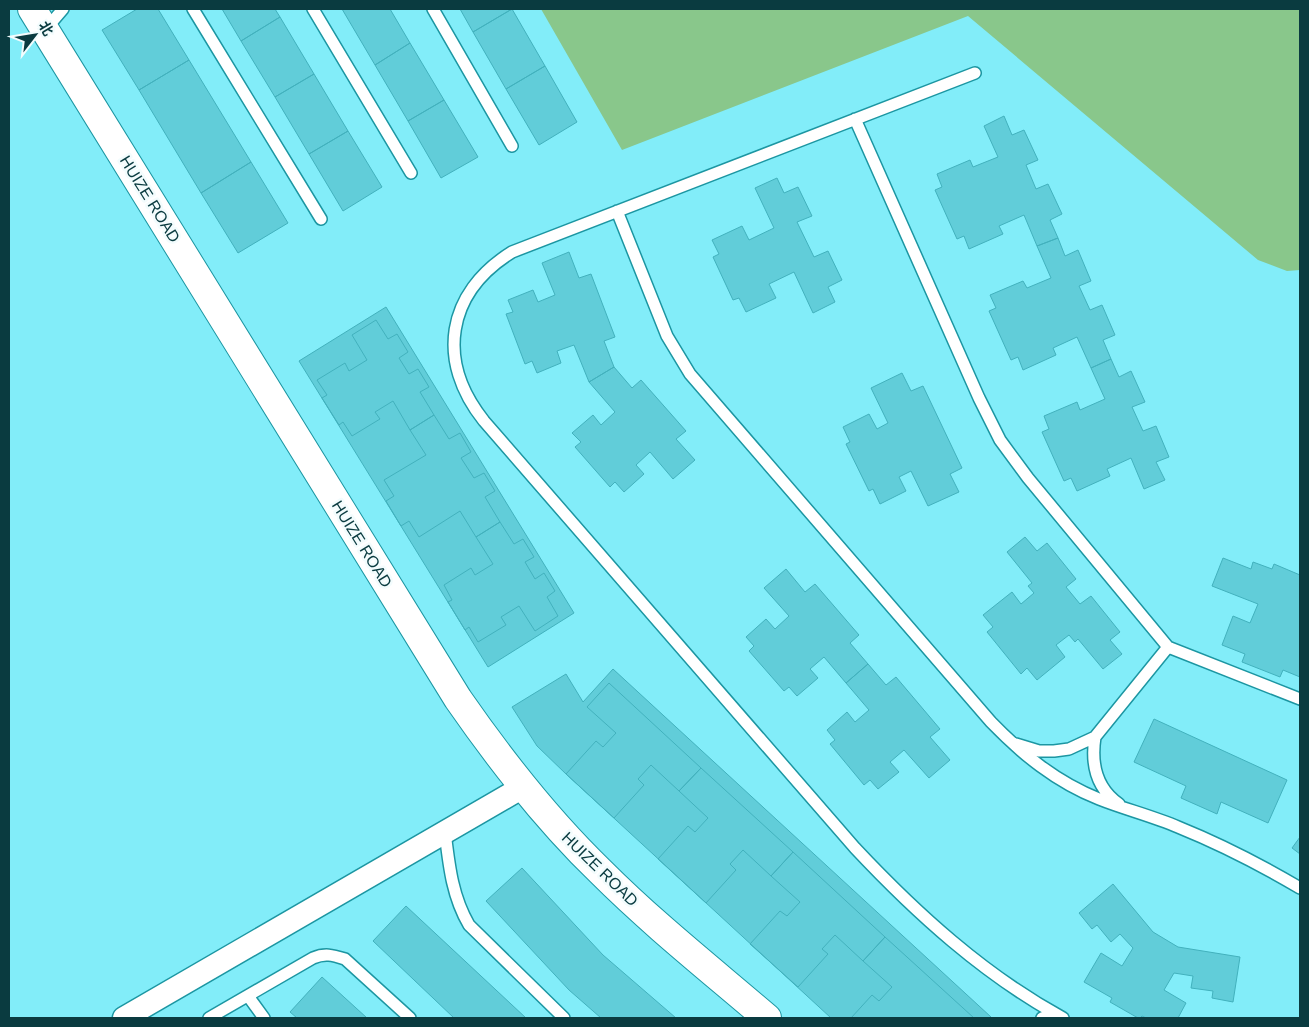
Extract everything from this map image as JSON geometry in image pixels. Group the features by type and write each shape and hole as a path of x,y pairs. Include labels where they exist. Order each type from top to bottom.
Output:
{"street":[{"name":"HUIZE ROAD","path":"39,19 458,699 492,748 523,787 601,873 767,1018"},
{"path":"124,1018 523,787"}],"lane":[{"path":"39,19 63,9"},
{"path":"193,9 321,219"},
{"path":"313,9 411,173"},
{"path":"433,9 512,146"},
{"path":"975,73 512,252 496,262 470,290 456,327 454,347 456,368 462,387 484,421 861,854 929,922 969,955 1061,1017"},
{"path":"855,119 979,398 1000,440 1028,478 1168,647 1300,699"},
{"path":"617,211 667,336 690,374 1009,741 1030,759 1059,779 1098,799 1177,827 1228,850 1300,888"},
{"path":"1009,741 1024,748 1054,751 1069,749 1095,737 1168,647"},
{"path":"1095,737 1093,750 1096,775 1112,799 1124,807"},
{"path":"445,832 455,895 469,925 564,1018"},
{"path":"209,1018 323,954 345,959 410,1018"},
{"path":"248,996 264,1018"},
{"path":"1035,1001 1040,1005 1042,1011 1041,1018 1051,1014 1061,1017"}],"green space":[{"path":"541,9 1300,9 1300,270 1287,271 1258,260 968,16 622,150"}],"building":[{"path":"137,9 158,9 189,60 139,90 102,30"},
{"path":"222,9 275,9 280,17 241,41"},
{"path":"342,9 390,9 410,43 375,65"},
{"path":"460,9 512,9 473,32"},
{"path":"512,9 545,66 506,89 473,32"},
{"path":"280,17 314,74 275,97 241,41"},
{"path":"410,43 444,100 408,121 375,65"},
{"path":"189,60 251,162 201,193 139,90"},
{"path":"545,66 577,122 539,145 506,89"},
{"path":"314,74 348,131 309,154 275,97"},
{"path":"444,100 478,157 441,178 408,121"},
{"path":"1004,116 1012,135 1024,130 1038,160 1026,165 1036,189 1048,184 1062,214 1050,220 1058,238 1037,246 1024,215 999,226 1003,234 969,249 964,236 957,239 935,190 942,187 937,174 970,160 973,167 998,157 984,126"},
{"path":"348,131 382,187 343,211 309,154"},
{"path":"251,162 288,223 238,253 201,193"},
{"path":"777,178 784,193 798,187 812,216 797,222 814,257 828,251 842,280 828,287 835,302 813,313 794,272 769,284 776,298 746,312 739,298 733,300 713,257 719,254 712,240 742,226 749,240 774,228 755,188"},
{"path":"1058,238 1065,256 1078,250 1091,281 1079,286 1090,310 1102,305 1115,335 1103,340 1111,359 1091,368 1077,337 1053,348 1056,355 1023,370 1018,357 1011,360 989,311 996,308 990,295 1023,281 1027,288 1051,278 1037,246"},
{"path":"569,252 579,278 591,274 615,337 604,341 614,367 589,382 574,345 557,351 561,363 537,373 532,361 525,364 506,314 513,312 508,300 533,290 538,302 555,295 542,263"},
{"path":"386,307 574,613 488,667 299,361"},
{"path":"376,320 388,339 397,334 408,352 399,358 409,374 418,369 429,387 420,392 434,415 410,430 393,401 375,412 380,419 352,436 343,422 339,425 322,398 327,395 317,380 345,363 349,371 367,360 352,335"},
{"path":"1111,359 1119,377 1131,371 1145,402 1132,407 1143,431 1156,426 1169,457 1156,462 1165,480 1144,489 1131,458 1107,469 1110,476 1077,491 1071,478 1064,481 1042,432 1049,429 1044,416 1077,402 1080,410 1105,399 1091,368"},
{"path":"614,367 632,388 641,380 686,431 676,439 695,460 673,479 650,452 636,465 644,474 624,492 615,482 610,487 575,447 581,442 572,433 593,415 601,425 615,412 589,382"},
{"path":"902,373 911,391 923,386 962,468 950,474 959,492 928,506 911,471 899,477 906,491 880,504 873,489 869,491 846,444 850,442 843,427 869,414 877,429 888,423 871,388"},
{"path":"434,415 449,439 460,433 471,452 461,458 474,478 484,473 495,491 485,497 500,522 476,537 460,511 419,537 409,521 401,526 386,501 394,496 384,480 426,455 410,430"},
{"path":"500,522 514,544 523,539 534,557 525,562 535,579 544,573 555,591 547,597 558,616 535,631 519,606 501,617 506,625 478,642 469,627 465,630 448,602 452,600 444,585 471,568 475,575 493,564 476,537"},
{"path":"1025,537 1037,551 1047,543 1076,579 1066,587 1080,604 1091,596 1120,632 1110,640 1122,654 1103,669 1078,639 1075,642 1069,635 1056,645 1065,657 1037,680 1027,668 1021,674 987,632 993,627 983,615 1012,592 1021,604 1034,593 1028,586 1032,583 1007,552"},
{"path":"1223,558 1251,569 1253,562 1272,569 1274,564 1300,575 1300,677 1283,670 1280,677 1242,662 1245,654 1222,645 1233,616 1250,623 1258,604 1212,586"},
{"path":"786,569 805,592 815,584 859,635 850,643 868,664 846,683 824,657 810,669 818,678 797,696 789,687 784,691 749,651 754,646 746,637 766,619 775,629 789,616 764,588"},
{"path":"868,664 886,685 896,677 940,729 930,737 950,760 929,778 904,750 890,762 899,772 878,789 870,780 864,785 830,744 835,740 827,730 847,712 855,722 869,710 846,683"},
{"path":"613,669 991,1017 831,1018 537,746 512,707 566,674 583,702"},
{"path":"609,683 701,768 679,791 651,765 638,779 644,785 614,818 566,774 596,741 603,747 616,733 587,707"},
{"path":"1154,719 1287,780 1268,823 1221,802 1217,814 1181,798 1186,786 1134,762"},
{"path":"701,768 793,852 771,876 743,850 730,864 736,870 706,903 658,859 688,826 695,832 708,818 679,791"},
{"path":"1300,837 1300,854 1292,848"},
{"path":"793,852 885,937 863,961 835,935 822,949 828,954 798,987 750,944 780,911 787,916 800,902 771,876"},
{"path":"522,868 603,955 676,1018 601,1018 569,990 486,901"},
{"path":"1113,884 1153,932 1178,947 1240,957 1233,1002 1212,998 1213,991 1191,988 1193,976 1174,973 1164,990 1186,1003 1178,1018 1146,1018 1142,1016 1138,1018 1110,1002 1112,998 1084,982 1101,953 1122,966 1133,948 1120,934 1111,942 1097,925 1092,929 1079,913"},
{"path":"406,906 526,1018 454,1018 373,941"},
{"path":"885,937 974,1018 851,1018 872,995 879,1001 892,987 863,961"},
{"path":"322,977 367,1018 297,1018 290,1012"}]}
